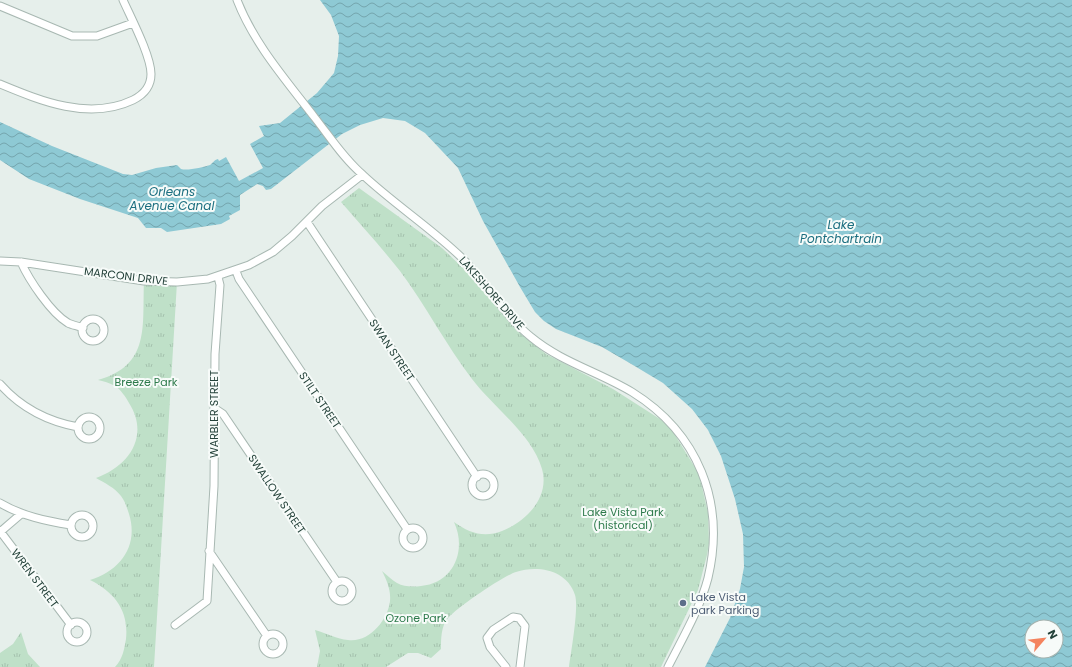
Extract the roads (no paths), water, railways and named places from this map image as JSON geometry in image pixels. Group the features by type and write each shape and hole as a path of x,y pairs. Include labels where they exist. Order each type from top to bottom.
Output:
{"street":[{"path":"0,84 51,104 71,108 106,107 133,100 148,88 151,74 150,66 123,0"},
{"name":"LAKESHORE DRIVE","path":"237,0 256,40 337,146 362,175 463,259 507,313 532,338 556,356 633,393 666,419 681,435 692,450 703,473 710,499 714,530 714,545 708,580 702,597 668,667"},
{"path":"0,6 72,36 97,36 133,23"},
{"name":"MARCONI DRIVE","path":"0,261 21,262 144,281 177,282 218,277 273,252 307,222 322,206 362,175"},
{"name":"SWAN STREET","path":"307,222 477,476"},
{"path":"21,262 34,284 59,316 67,322 83,328"},
{"name":"STILT STREET","path":"236,270 238,279 407,529"},
{"name":"WARBLER STREET","path":"174,625 207,601 214,486 215,354 220,285 218,277"},
{"path":"0,384 16,400 37,415 48,420 78,427"},
{"name":"SWALLOW STREET","path":"214,408 223,414 337,582"},
{"path":"0,503 21,514 71,525"},
{"path":"0,532 21,514"},
{"name":"WREN STREET","path":"0,532 71,625"},
{"path":"209,551 267,636"},
{"path":"506,667 490,647 487,638 492,630 513,617 520,618 525,626 520,667"}],"water":[{"name":"Lake Pontchartrain","path":"320,0 1072,0 1072,667 705,667 730,618 740,589 744,567 743,534 735,499 721,456 708,430 692,409 663,383 602,347 556,329 544,321 535,312 483,221 458,168 425,133 405,121 383,118 360,125 342,134 271,189 266,190 263,186 257,184 240,195 240,210 229,216 230,219 221,224 167,232 161,228 146,228 138,218 80,199 29,179 0,160 0,122 52,146 123,174 132,175 156,168 177,165 181,169 188,170 210,165 217,159 219,161 226,157 239,181 263,168 250,144 264,136 259,126 280,123 317,93 334,73 338,56 339,36 331,15"}],"place":[{"name":"Lake Vista park Parking","path":"683,603"}],"water label":[{"name":"Orleans Avenue Canal","path":"172,199"}],"park label":[{"name":"Breeze Park","path":"146,382"},
{"name":"Lake Vista Park (historical)","path":"623,518"},
{"name":"Ozone Park","path":"416,618"}]}
